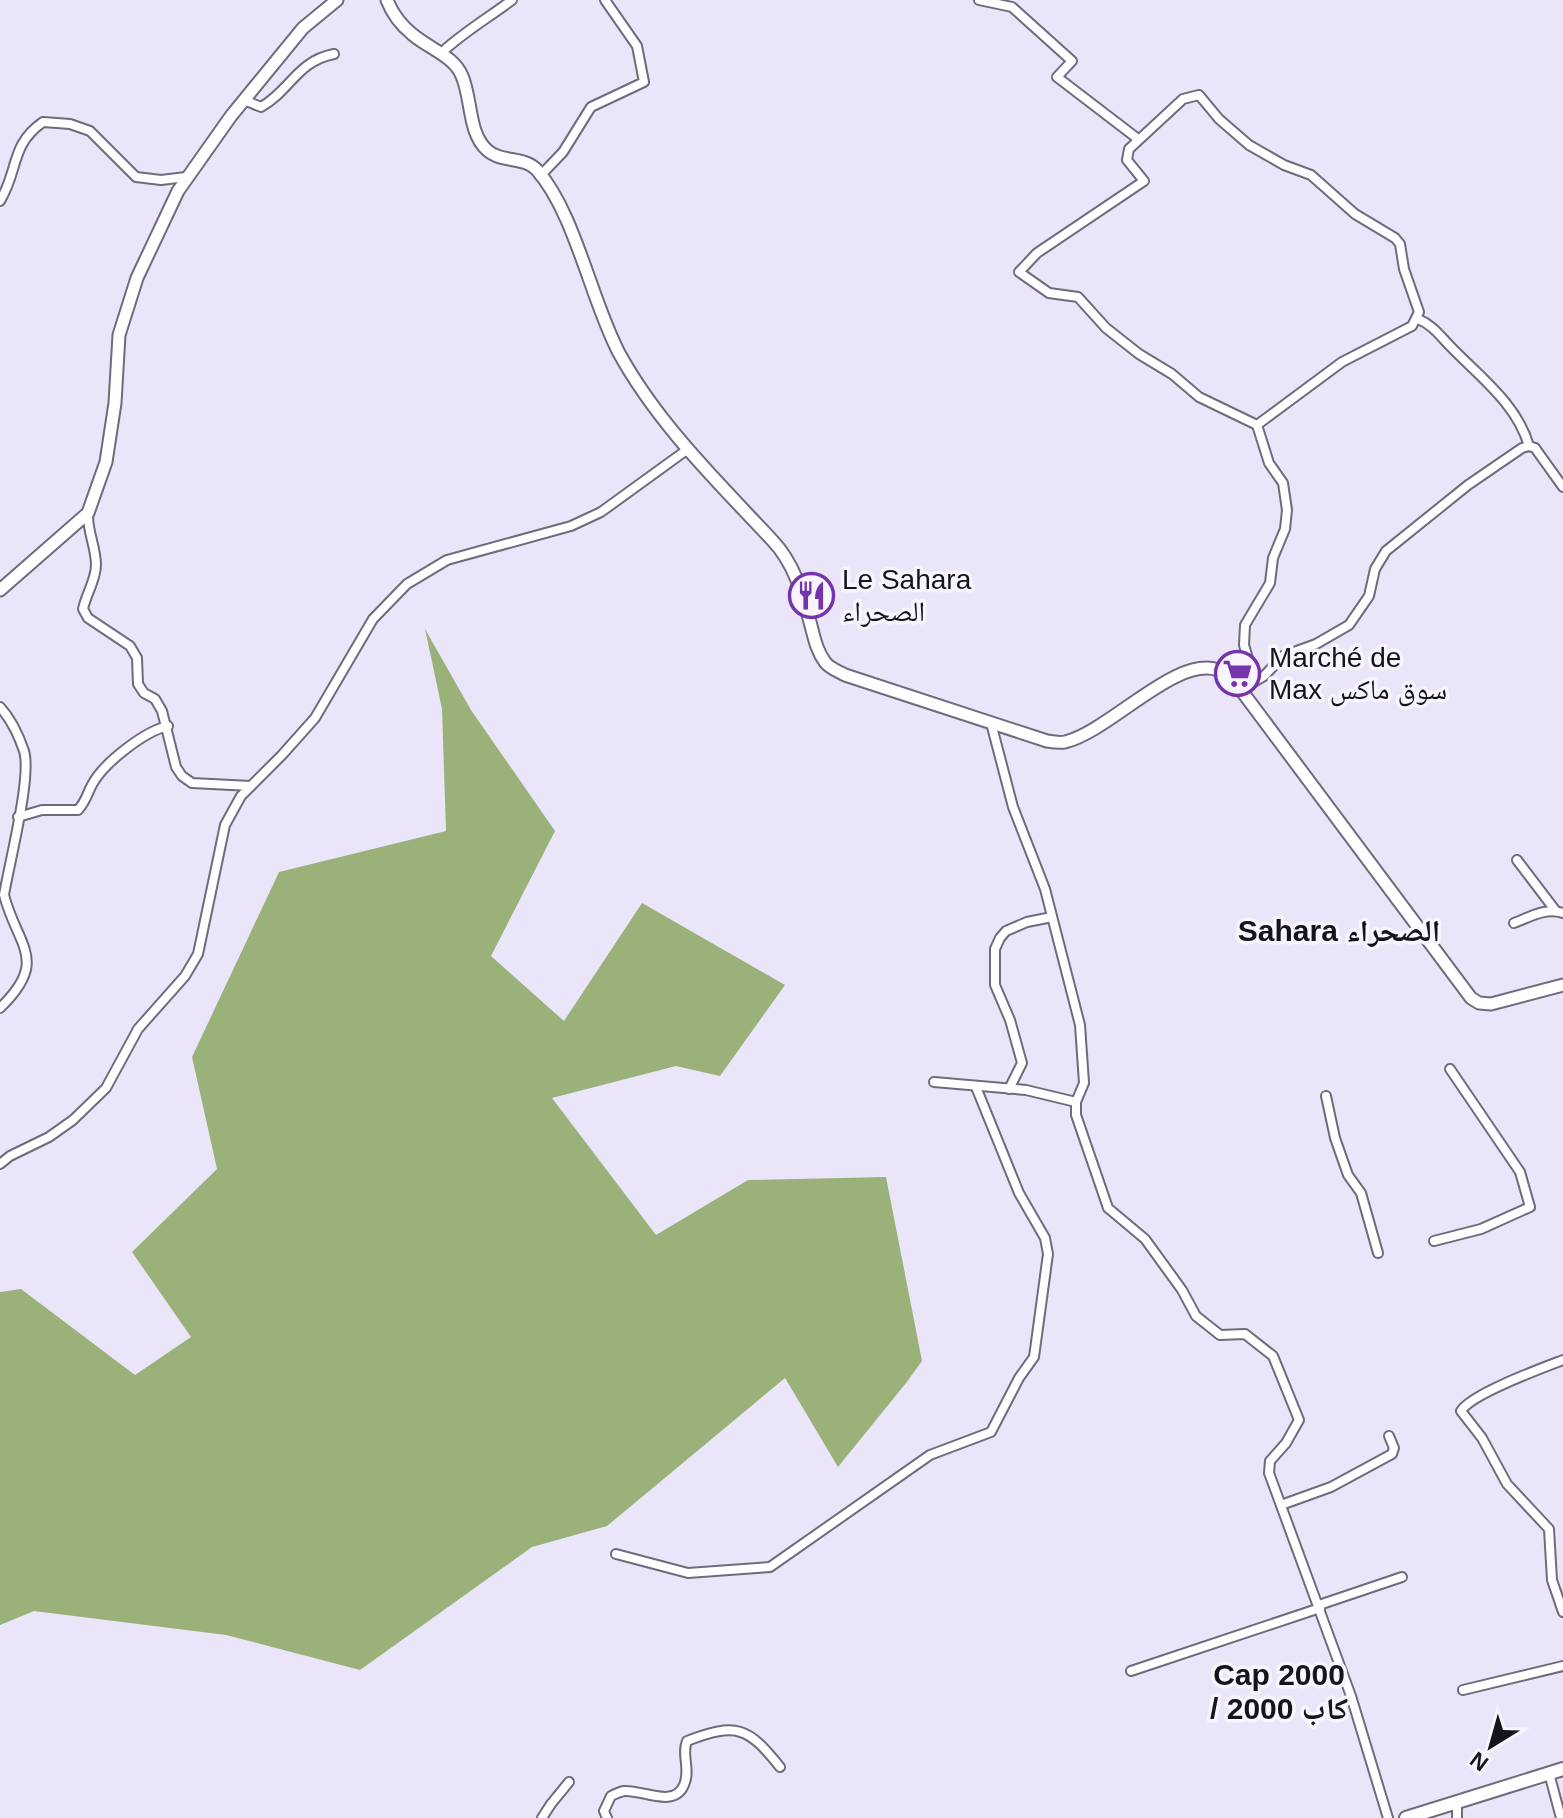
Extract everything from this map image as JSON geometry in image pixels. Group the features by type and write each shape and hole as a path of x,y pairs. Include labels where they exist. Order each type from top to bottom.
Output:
{"main road":[{"path":"0,590 88,513 106,462 115,403 119,335 137,278 186,177 303,28 337,0"},
{"path":"387,0 392,11 411,33 462,75 477,134 485,148 536,169 562,210 619,352 641,389 688,449 782,551 800,586 817,647 827,664 845,675 1047,741 1064,742 1112,718 1170,678 1188,670 1217,670 1227,675 1241,690 1471,998 1479,1003 1491,1004 1563,985"},
{"path":"1406,1818 1563,1769"}],"street":[{"path":"440,54 458,36 512,0"},
{"path":"540,176 563,152 591,107 644,82 637,46 605,0"},
{"path":"979,0 1012,7 1072,61 1057,77 1138,139"},
{"path":"244,100 261,107 271,102 305,65 320,56 334,54"},
{"path":"1241,690 1249,678 1244,645 1245,625 1270,583 1273,558 1285,529 1287,510 1283,483 1269,463 1257,425 1199,397 1106,328 1078,297 1049,293 1019,272 1037,253 1144,181 1127,160 1129,149 1183,99 1199,95 1219,119 1249,145 1284,165 1311,175 1355,214 1395,238 1400,244 1404,269 1419,312 1418,319 1406,330 1342,362 1257,425"},
{"path":"0,201 14,170 17,151 29,132 43,122 70,124 90,131 136,177 161,180 186,177"},
{"path":"1418,319 1436,330 1494,387 1524,429 1529,446"},
{"path":"1529,446 1535,448 1563,487"},
{"path":"1241,690 1264,676 1283,656 1316,644 1349,625 1369,596 1375,569 1386,551 1468,485 1529,446"},
{"path":"0,1164 61,1129 106,1088 138,1029 185,976 198,954 225,825 241,796 315,718 373,619 407,584 447,560 571,526 601,512 688,449"},
{"path":"88,513 96,562 95,576 85,595 83,609 88,618 130,646 137,658 138,684 144,693 155,699 168,726 176,767 192,783 251,786"},
{"path":"0,707 25,753 26,776 4,895 8,911 26,945 27,967 20,987 0,1008"},
{"path":"991,723 1009,794 1045,889 1080,1025 1084,1083 1076,1102 1076,1115 1086,1148 1108,1208 1145,1239 1202,1322 1220,1335 1245,1334 1273,1356 1299,1420 1268,1466 1351,1696 1388,1818"},
{"path":"18,817 42,810 78,810 88,799 93,782 112,762 146,735 168,726"},
{"path":"1514,923 1559,912 1517,860"},
{"path":"1009,1089 1022,1063 1010,1020 995,985 995,949 1006,931 1027,922 1052,917"},
{"path":"1434,1241 1481,1229 1530,1207 1520,1172 1450,1069"},
{"path":"934,1082 1026,1090 1076,1102"},
{"path":"616,1554 688,1573 770,1567 930,1455 991,1432 1019,1378 1034,1357 1048,1254 1045,1238 1019,1193 976,1087"},
{"path":"1326,1096 1335,1138 1348,1175 1361,1193 1378,1253"},
{"path":"1563,1360 1483,1394 1461,1411 1482,1438 1507,1484 1549,1529 1552,1580 1563,1612"},
{"path":"1281,1505 1331,1487 1392,1454 1394,1448 1389,1436"},
{"path":"1131,1671 1402,1577"},
{"path":"1463,1690 1563,1666"},
{"path":"607,1818 604,1811 611,1796 624,1791 668,1797 676,1794 683,1788 688,1765 684,1749 687,1741 707,1734 743,1731 760,1742 780,1767"},
{"path":"1549,1773 1561,1818"},
{"path":"542,1818 569,1782"},
{"path":"1457,1802 1457,1818"}],"green space":[{"path":"425,629 471,710 555,831 491,956 564,1021 642,903 785,985 720,1076 676,1066 552,1098 656,1235 748,1180 886,1177 922,1361 838,1467 785,1378 607,1526 532,1547 360,1670 226,1635 34,1611 0,1625 0,1292 21,1289 135,1375 191,1337 132,1252 217,1169 192,1057 279,872 446,831 442,709"}],"place":[{"name":"Le Sahara الصحراء","path":"811,595"},
{"name":"Marché de Max سوق ماكس","path":"1238,673"}],"district":[{"name":"Sahara الصحراء","path":"1339,931"},
{"name":"Cap 2000 / كاب 2000","path":"1279,1692"}]}
